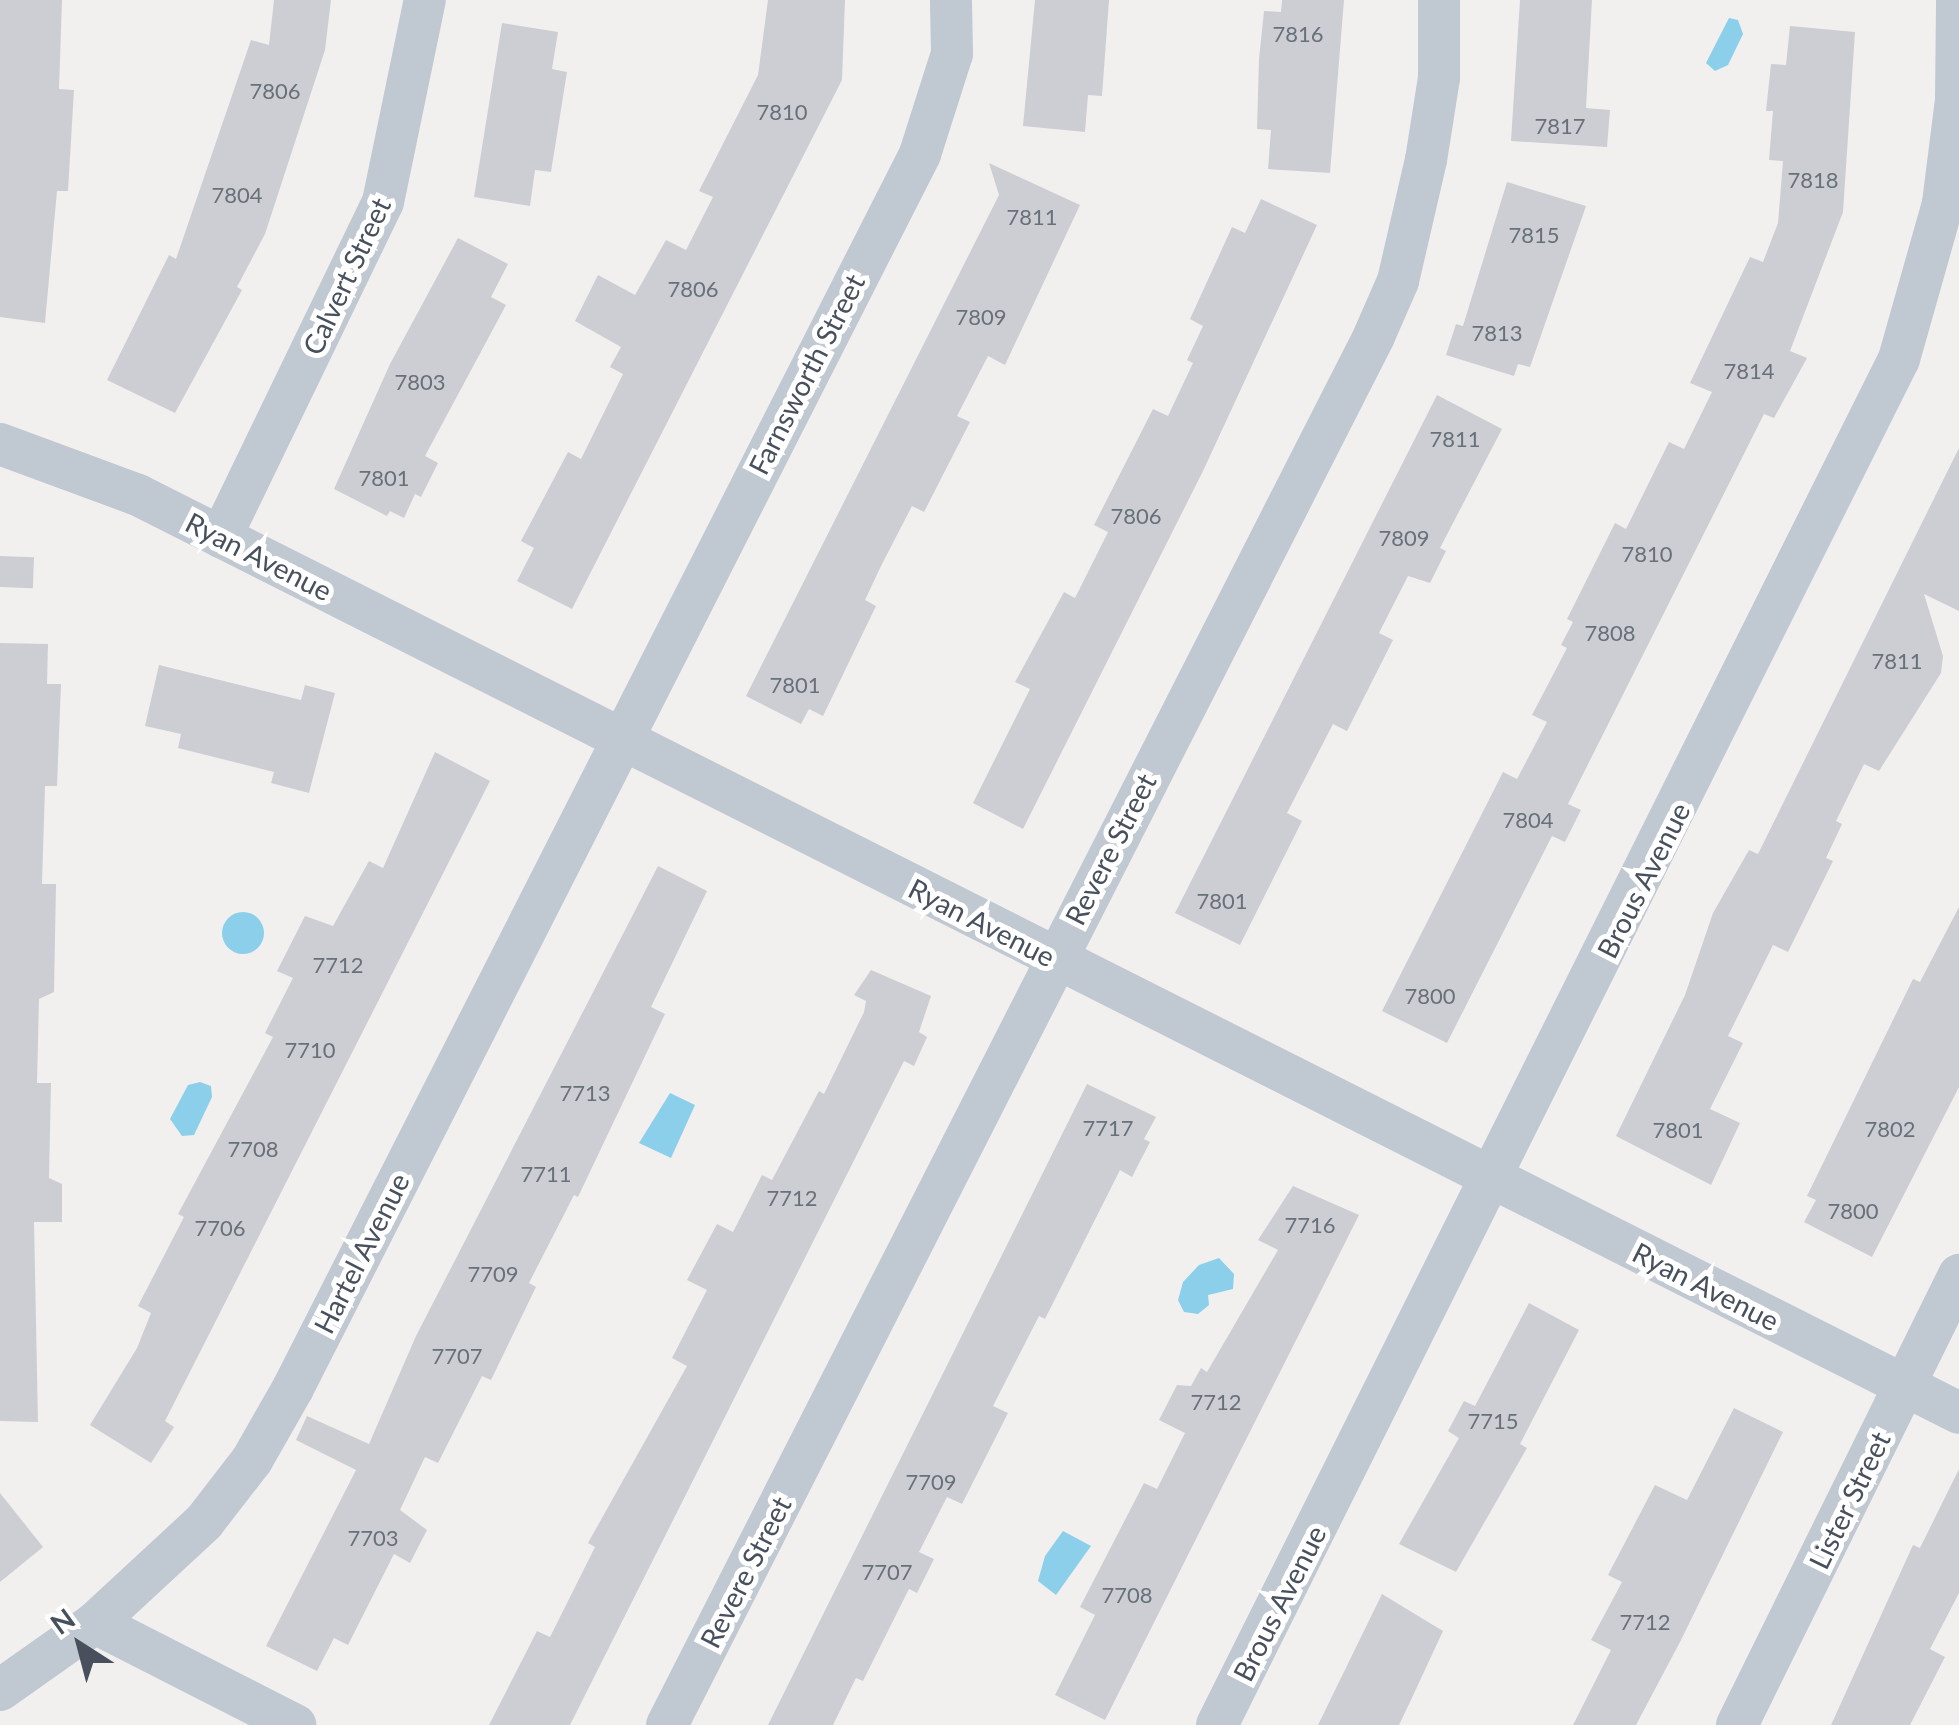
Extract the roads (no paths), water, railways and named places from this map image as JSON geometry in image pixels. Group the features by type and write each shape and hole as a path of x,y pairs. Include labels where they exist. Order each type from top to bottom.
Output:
{"street":[{"name":"Calvert Street","path":"221,537 383,202 425,0"},
{"name":"Farnsworth Street","path":"620,736 920,154 952,54 951,0"},
{"name":"Revere Street","path":"667,1725 1398,281 1439,78 1439,0"},
{"name":"Brous Avenue","path":"1217,1725 1899,360 1943,202 1956,100 1956,0"},
{"name":"Ryan Avenue","path":"0,444 138,495 1959,1413"},
{"name":"Hartel Avenue","path":"0,1690 95,1623 204,1522 252,1460 620,736"},
{"name":"Lister Street","path":"1737,1725 1959,1275"},
{"path":"95,1623 295,1725"}],"water":[{"path":"1729,18 1738,20 1743,34 1728,65 1715,71 1706,63"},
{"path":"243,912 258,918 264,933 258,948 243,954 228,948 222,933 228,918"},
{"path":"200,1082 211,1086 212,1097 194,1135 182,1136 170,1119 188,1085"},
{"path":"670,1093 695,1105 671,1158 639,1143"},
{"path":"1219,1258 1234,1274 1233,1289 1208,1295 1209,1305 1198,1314 1184,1312 1178,1300 1183,1282 1199,1265"},
{"path":"1063,1531 1091,1546 1056,1595 1038,1581 1045,1556"}]}
